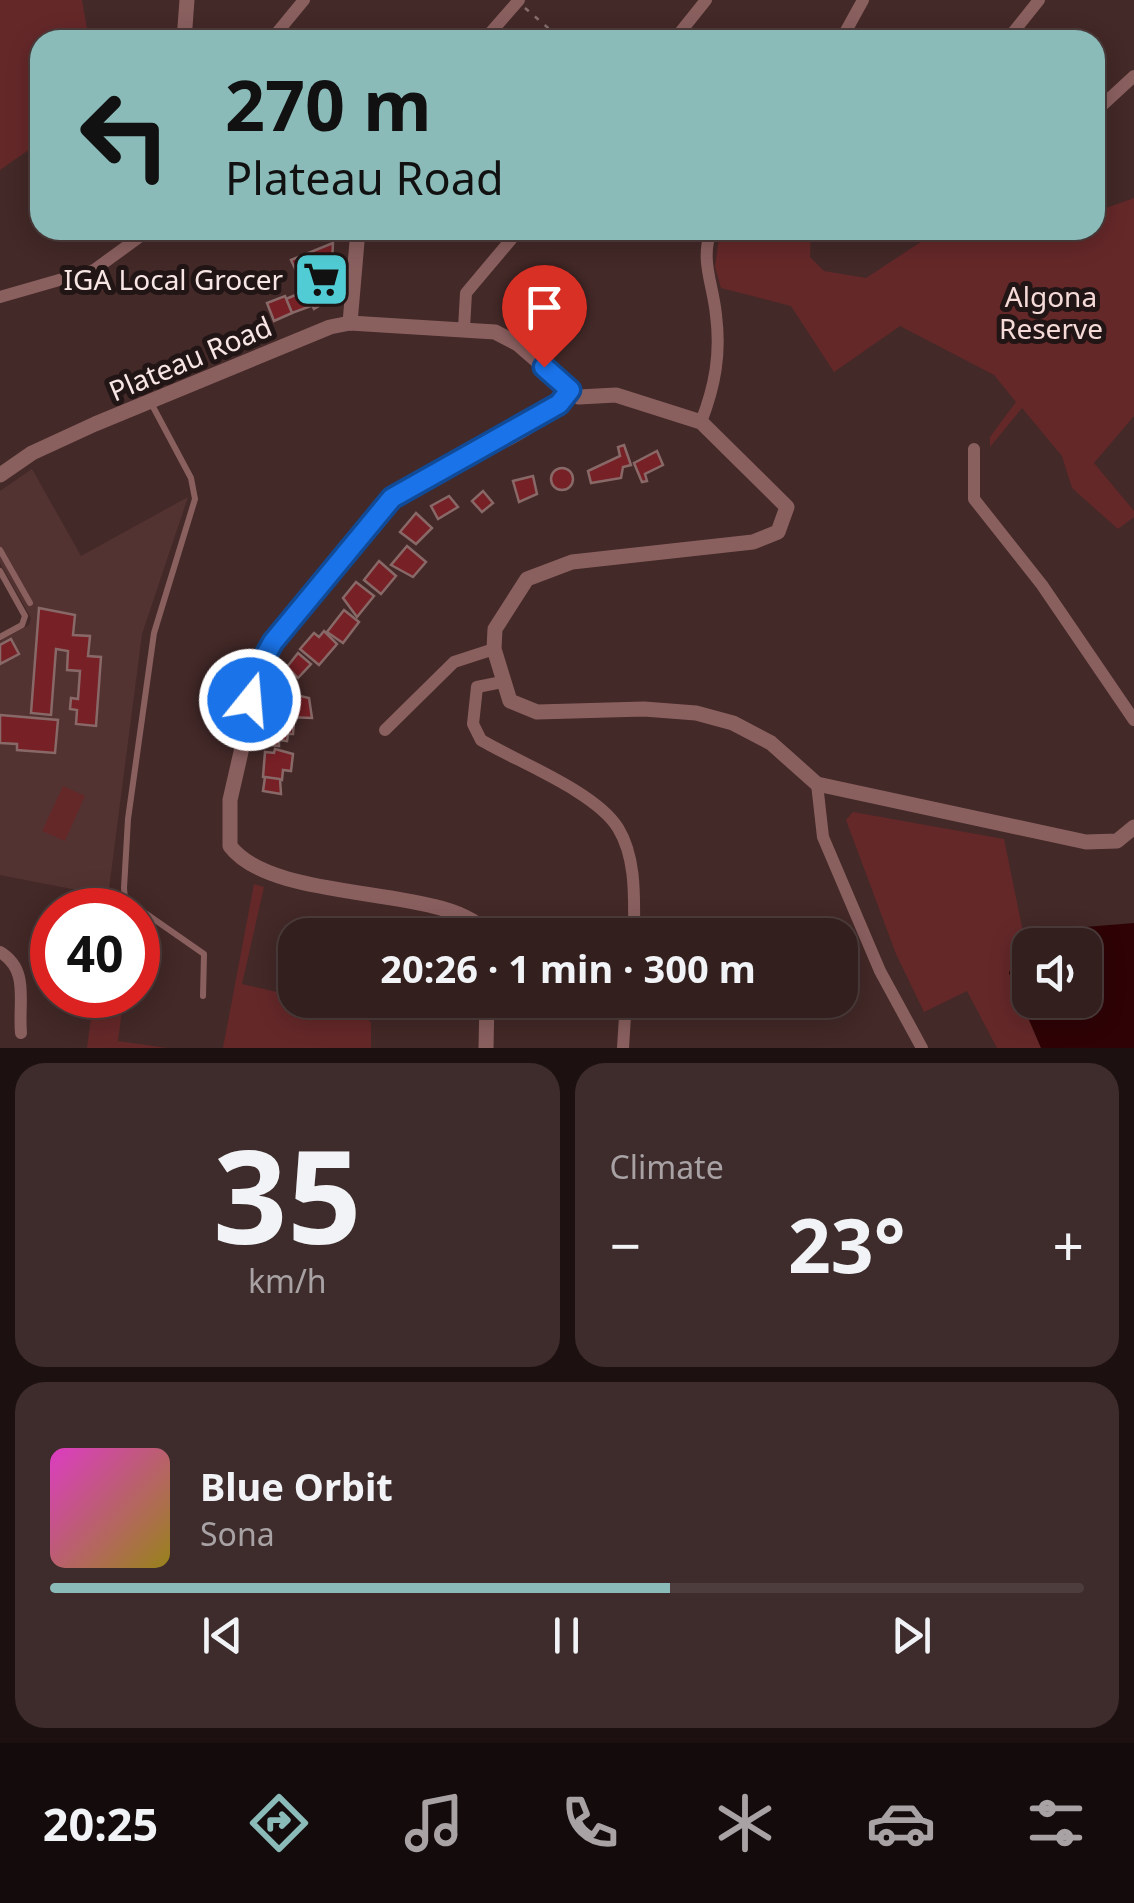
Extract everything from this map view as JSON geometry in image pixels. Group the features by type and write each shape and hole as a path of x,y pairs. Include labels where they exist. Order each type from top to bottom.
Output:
{"street":[{"path":"184,30 186,0"},
{"path":"278,30 304,0"},
{"path":"682,30 706,0"},
{"path":"846,30 863,0"},
{"path":"1015,30 1039,0"},
{"path":"493,30 518,1"},
{"path":"1105,103 1134,76"},
{"path":"0,297 94,270 135,240"},
{"path":"350,323 357,240"},
{"path":"464,328 466,293 511,240"},
{"path":"701,422 715,386 719,341 716,309 705,273 710,240"},
{"name":"Plateau Road","path":"0,475 32,454 151,402 330,327 350,323 495,332 518,344 570,390"},
{"path":"472,918 450,909 353,894 248,863 230,846 230,800 263,656 374,518 402,492 536,419 559,404 570,390 586,398 616,395 701,422 787,507 778,532 753,542 638,552 546,569 528,580 499,620 494,649 510,701 537,712 644,709 696,713 733,723 771,744 817,784 1086,842 1116,841 1134,828"},
{"path":"974,449 974,499 1042,585 1134,720"},
{"path":"385,730 454,662 494,649"},
{"path":"502,682 476,686 472,724 481,740 596,806 618,827 630,858 633,918"},
{"path":"817,784 824,837 880,971 922,1048"},
{"path":"0,952 13,960 22,976 21,1033"},
{"path":"486,1048 487,1018"},
{"path":"623,1048 625,1018"}],"lane":[{"path":"151,402 191,478 195,499 154,633 128,819 124,888 126,899 204,954 203,996"},
{"path":"0,550 30,603"},
{"path":"0,571 26,616 22,625 0,637"}],"path":[{"path":"518,1 551,30"}],"shaded area":[{"path":"32,469 81,556 188,497 142,634 109,888 67,888 0,875 0,641 29,625 31,618 0,563 0,491"},
{"path":"1134,923 1134,1048 1041,1048 1028,1018 1102,1018 1102,928 1073,928"}],"green space":[{"path":"0,0 82,0 87,30 30,30 30,149 0,170"},
{"name":"Algona Reserve","path":"1134,198 1134,416 1094,463 1134,511 1134,517 1118,529 1072,488 1062,456 1022,408 990,447 990,437 1016,402 994,375 900,326 834,372 791,306 721,288 715,267 719,240 811,240 810,257 824,271 866,278 924,240 1105,240 1105,208"},
{"path":"63,786 85,796 65,841 42,831"},
{"path":"853,812 1004,839 1022,928 1012,928 1012,1018 1028,1018 1041,1048 997,1048 967,991 924,1012 896,954 846,820"},
{"path":"254,884 264,887 242,984 278,992 278,1018 367,1018 371,1023 371,1048 223,1048"},
{"path":"91,1018 121,1018 118,1041 167,1048 87,1048"}],"building":[{"path":"333,243 330,299 314,309 291,260"},
{"path":"305,291 311,306 292,313 286,299"},
{"path":"285,296 292,313 274,321 267,303"},
{"path":"624,445 631,465 623,467 621,478 591,483 588,471 620,456 618,447"},
{"path":"657,451 663,465 645,474 647,481 642,482 634,463"},
{"path":"562,468 570,471 570,487 562,490 554,487 551,479 554,471"},
{"path":"533,476 537,494 519,502 513,481"},
{"path":"483,491 493,503 482,512 472,501"},
{"path":"449,496 458,507 438,519 431,506"},
{"path":"416,513 432,528 416,544 400,532"},
{"path":"407,546 426,562 413,577 391,565"},
{"path":"379,561 396,576 381,594 364,580"},
{"path":"356,582 374,596 357,617 343,598"},
{"path":"39,608 75,615 73,635 90,636 88,656 101,657 96,726 76,724 77,710 70,709 71,698 78,699 80,671 67,670 68,651 56,649 51,715 31,713"},
{"path":"344,610 359,622 343,643 327,632"},
{"path":"324,631 337,644 319,665 300,649 314,633 319,637"},
{"path":"11,639 19,654 0,664 0,645"},
{"path":"298,653 311,664 298,678 287,667"},
{"path":"287,693 309,698 312,718 286,717"},
{"path":"0,715 58,720 55,753 17,750 17,744 0,743"},
{"path":"273,719 294,722 293,734 288,734 287,741 279,740 279,746 270,745"},
{"path":"275,749 293,754 291,771 283,770 282,780 263,777 265,752 274,753"},
{"path":"265,777 280,779 281,794 263,791"}],"place":[{"name":"IGA Local Grocer","path":"322,279"}],"route":[{"path":"250,700 263,656 392,498 559,404 570,390 544,367"}]}
